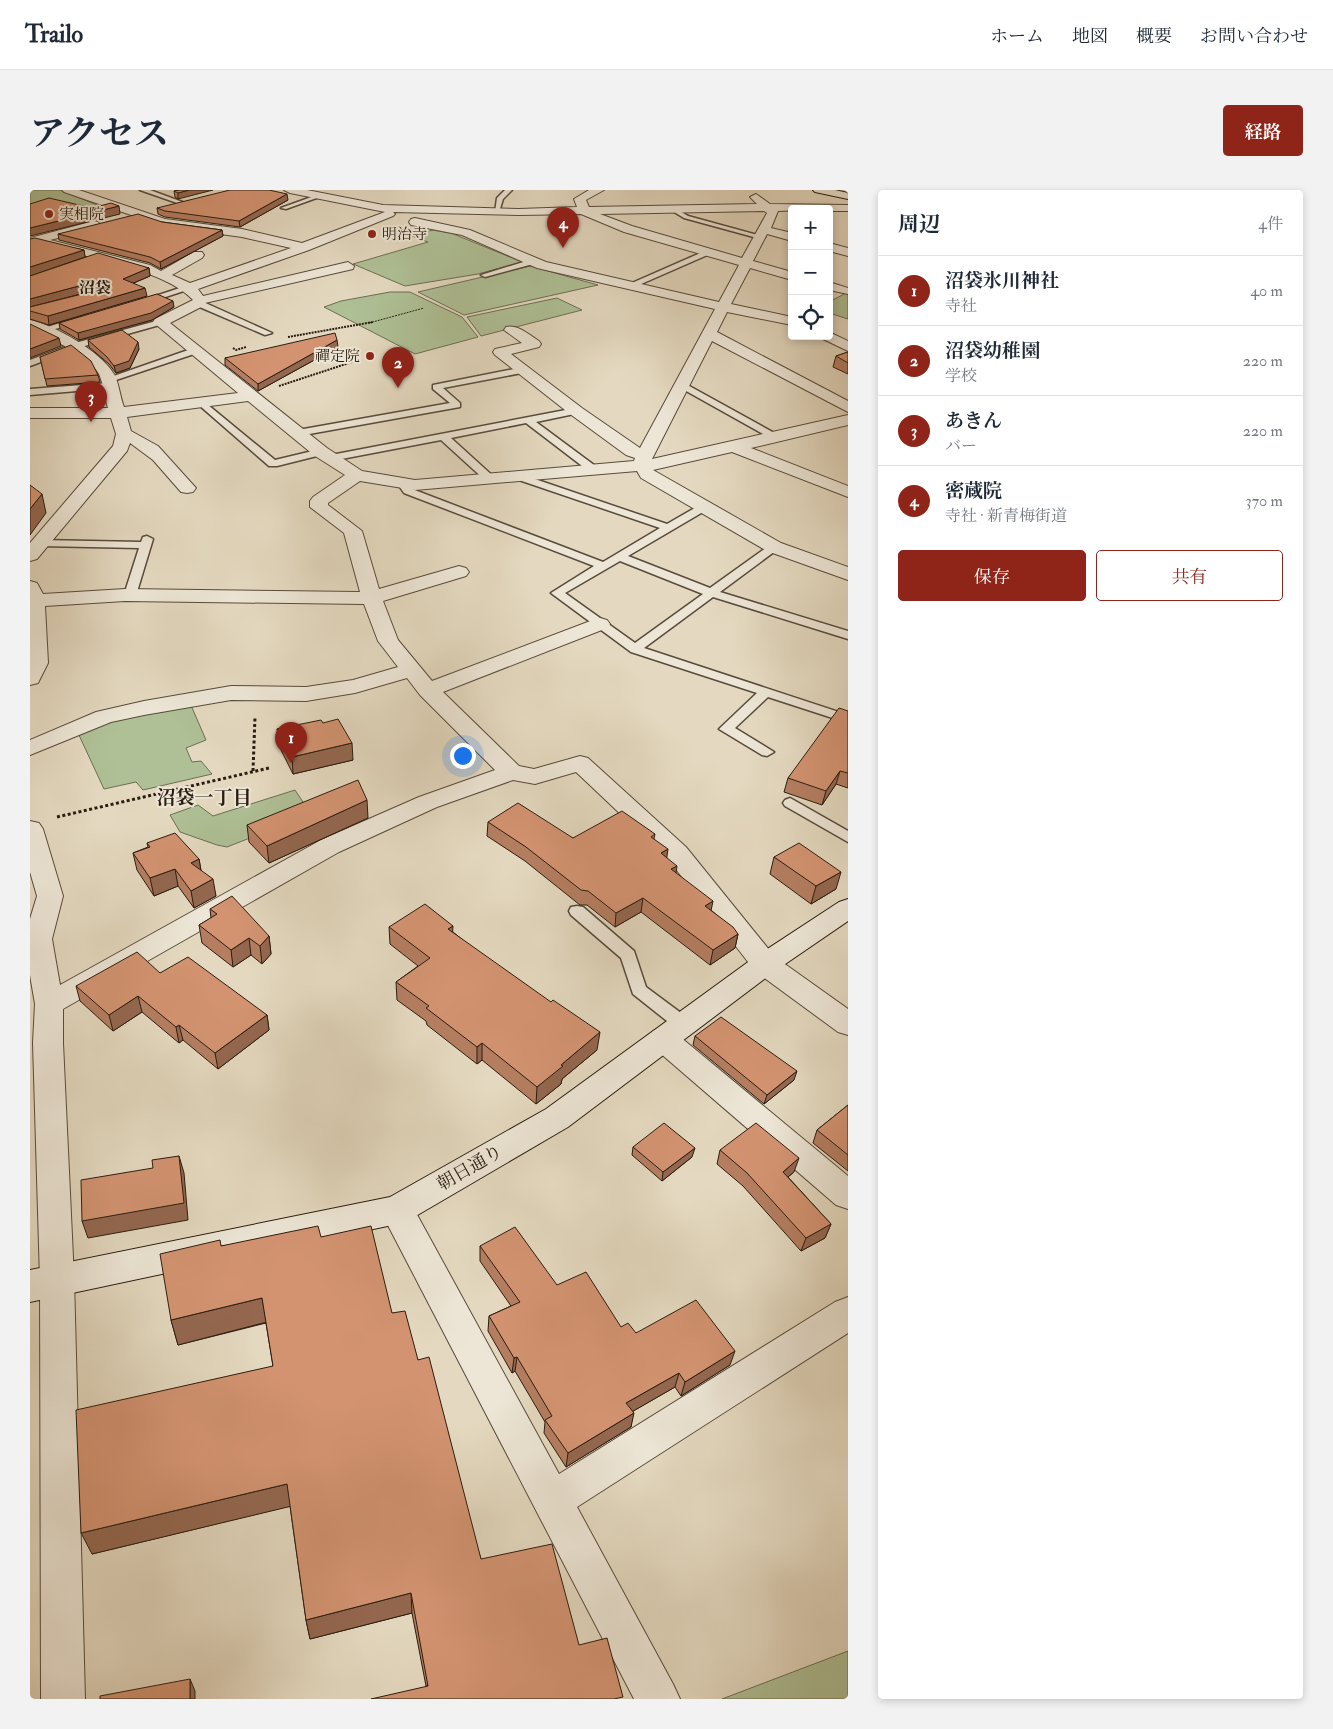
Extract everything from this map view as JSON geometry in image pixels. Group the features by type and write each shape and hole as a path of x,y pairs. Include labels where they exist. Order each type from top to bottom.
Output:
{"street":[{"path":"68,190 163,222 242,233 305,247"},
{"path":"290,190 386,211 425,209 497,212 584,212 768,207 848,208"},
{"path":"584,212 580,199 598,190"},
{"path":"643,461 774,212 747,190"},
{"path":"819,190 848,196"},
{"path":"425,209 439,196"},
{"path":"121,218 187,202"},
{"path":"189,288 305,247 386,211"},
{"path":"386,211 398,220 456,230 475,236 530,262 629,286 788,320"},
{"path":"584,212 628,229 788,275"},
{"path":"33,241 104,223"},
{"path":"763,233 788,236"},
{"path":"33,241 163,274 189,288 199,301"},
{"path":"833,248 848,252"},
{"path":"163,274 198,255"},
{"path":"348,266 199,301 160,322 326,455 357,475 415,486 594,470 643,461 659,464 848,420"},
{"path":"833,287 845,291"},
{"path":"35,549 121,447 124,434 110,383 100,364 74,347 36,327"},
{"path":"511,330 534,344 500,352 576,411 632,451 643,461 647,474 774,547 848,574"},
{"path":"710,334 848,407"},
{"path":"833,339 848,347"},
{"path":"30,414 117,413 251,396"},
{"path":"124,434 139,439 152,448 187,488"},
{"path":"735,447 848,492"},
{"path":"357,475 319,501 319,507 353,531 372,598 388,641 428,690 511,772"},
{"path":"30,678 36,663 32,594 372,598 459,572"},
{"path":"428,690 600,624"},
{"path":"30,748 104,717 230,693 306,694 356,686 413,670"},
{"path":"49,1004 330,846 428,802 511,772 535,777 580,763 678,853 765,964 848,1024"},
{"path":"30,829 50,896 38,939 49,1004 44,1283 63,1699"},
{"name":"朝日通り","path":"44,1283 397,1210 557,1118 765,964 848,908"},
{"path":"673,1032 848,1195"},
{"path":"397,1210 658,1699"},
{"path":"553,1500 848,1313"}],"lane":[{"path":"144,190 187,202"},
{"path":"497,212 500,198 509,190"},
{"path":"284,208 320,196"},
{"path":"673,209 686,217 763,233"},
{"path":"629,286 708,253"},
{"path":"86,262 102,257"},
{"path":"485,275 530,262"},
{"path":"134,304 189,288"},
{"path":"199,301 268,333"},
{"path":"36,327 88,317"},
{"path":"30,363 74,347 160,322"},
{"path":"30,392 110,383 194,351"},
{"path":"298,433 457,405 436,387 524,370"},
{"path":"682,385 775,437"},
{"path":"202,403 273,464 444,437 576,411"},
{"path":"528,420 594,470"},
{"path":"444,437 490,479"},
{"path":"520,476 669,528"},
{"path":"402,483 408,491 604,566"},
{"path":"704,507 556,594 635,649 848,719"},
{"path":"35,549 146,542 130,595"},
{"path":"635,649 774,547"},
{"path":"620,557 711,593 848,635"},
{"path":"766,692 726,729 767,752"},
{"path":"790,803 848,837"},
{"path":"577,911 628,956 639,990 673,1032"}],"path":[{"path":"284,338 357,326 424,308"},
{"path":"194,351 228,344 236,350 252,346"},
{"path":"251,396 352,362"},
{"path":"253,771 257,693"},
{"path":"71,814 269,768"}],"green space":[{"path":"30,190 60,190 107,209 30,211"},
{"path":"433,230 451,233 522,262 478,274 405,286 353,264 428,242 412,236"},
{"path":"530,266 598,285 464,315 418,292"},
{"path":"390,292 410,292 462,317 478,337 415,354 324,307 341,301"},
{"path":"848,292 848,319 833,314 833,300"},
{"path":"557,298 582,310 481,336 467,317"},
{"path":"190,703 206,740 186,748 192,762 201,761 212,774 143,790 136,782 104,789 78,733 105,721"},
{"path":"295,790 311,814 227,847 180,832 170,815 198,805 213,816"},
{"path":"848,1651 848,1699 722,1699"}],"building":[{"path":"189,190 178,193 174,191"},
{"path":"230,190 269,190 287,194 239,221 165,211 157,208"},
{"path":"49,198 92,208 111,203 119,206 30,228 30,204"},
{"path":"138,214 162,222 222,230 160,262 150,257 58,234"},
{"path":"35,238 84,250 30,267 30,239"},
{"path":"98,253 149,268 123,279 145,288 48,316 30,311 30,307 94,291 96,286 90,283 30,299 30,276"},
{"path":"157,294 173,301 151,313 78,333 59,323"},
{"path":"30,324 59,338 30,349"},
{"path":"122,330 138,342 129,361 114,366 88,340"},
{"path":"335,333 337,340 258,384 225,358"},
{"path":"71,345 91,361 98,375 45,379 40,357"},
{"path":"848,352 848,363 836,356"},
{"path":"30,485 42,494 30,509"},
{"path":"839,708 848,711 848,773 840,771 826,791 788,778"},
{"path":"338,719 352,743 292,757 277,729 321,720 323,723"},
{"path":"358,780 367,800 267,846 247,825"},
{"path":"518,803 573,838 622,811 655,834 651,837 668,849 661,853 677,866 671,869 713,901 705,906 733,927 738,934 713,950 643,898 616,913 588,891 581,890 526,847 488,822"},
{"path":"175,833 199,859 191,863 213,879 191,891 175,869 150,878 133,853 150,847 147,843"},
{"path":"799,843 841,872 816,886 774,857"},
{"path":"232,896 269,936 260,946 249,938 231,950 199,925 217,914 210,909"},
{"path":"425,904 453,926 448,929 551,1002 553,1000 600,1032 537,1087 482,1043 477,1047 426,1008 429,1006 396,982 430,958 389,927"},
{"path":"137,952 160,973 188,957 267,1015 215,1053 179,1025 176,1027 138,996 109,1015 76,986"},
{"path":"721,1017 797,1071 767,1095 695,1036"},
{"path":"848,1105 848,1155 817,1130"},
{"path":"664,1123 695,1148 663,1172 633,1147"},
{"path":"756,1123 799,1158 783,1172 831,1224 806,1238 747,1173 720,1150"},
{"path":"179,1156 184,1203 82,1221 81,1180 153,1168 152,1160"},
{"path":"318,1226 321,1237 371,1226 392,1313 405,1311 418,1360 429,1357 481,1559 552,1544 579,1645 607,1638 623,1697 614,1699 371,1699 428,1686 411,1593 306,1620 287,1484 81,1533 76,1410 273,1366 262,1298 171,1320 160,1254 220,1240 221,1246"},
{"path":"515,1227 557,1285 586,1272 621,1327 628,1323 636,1333 696,1300 735,1351 685,1382 679,1373 626,1403 634,1413 568,1453 545,1420 552,1416 517,1357 514,1358 489,1316 520,1302 480,1246"},
{"path":"190,1679 190,1699 100,1699 100,1696"}],"place":[{"name":"実相院","path":"49,214"},
{"name":"明治寺","path":"372,234"},
{"name":"密蔵院","path":"563,248"},
{"name":"禪定院","path":"370,356"},
{"name":"沼袋幼稚園","path":"398,388"},
{"name":"あきん","path":"91,422"},
{"name":"沼袋氷川神社","path":"291,763"}],"district":[{"name":"沼袋","path":"95,288"},
{"name":"沼袋一丁目","path":"204,798"}]}
